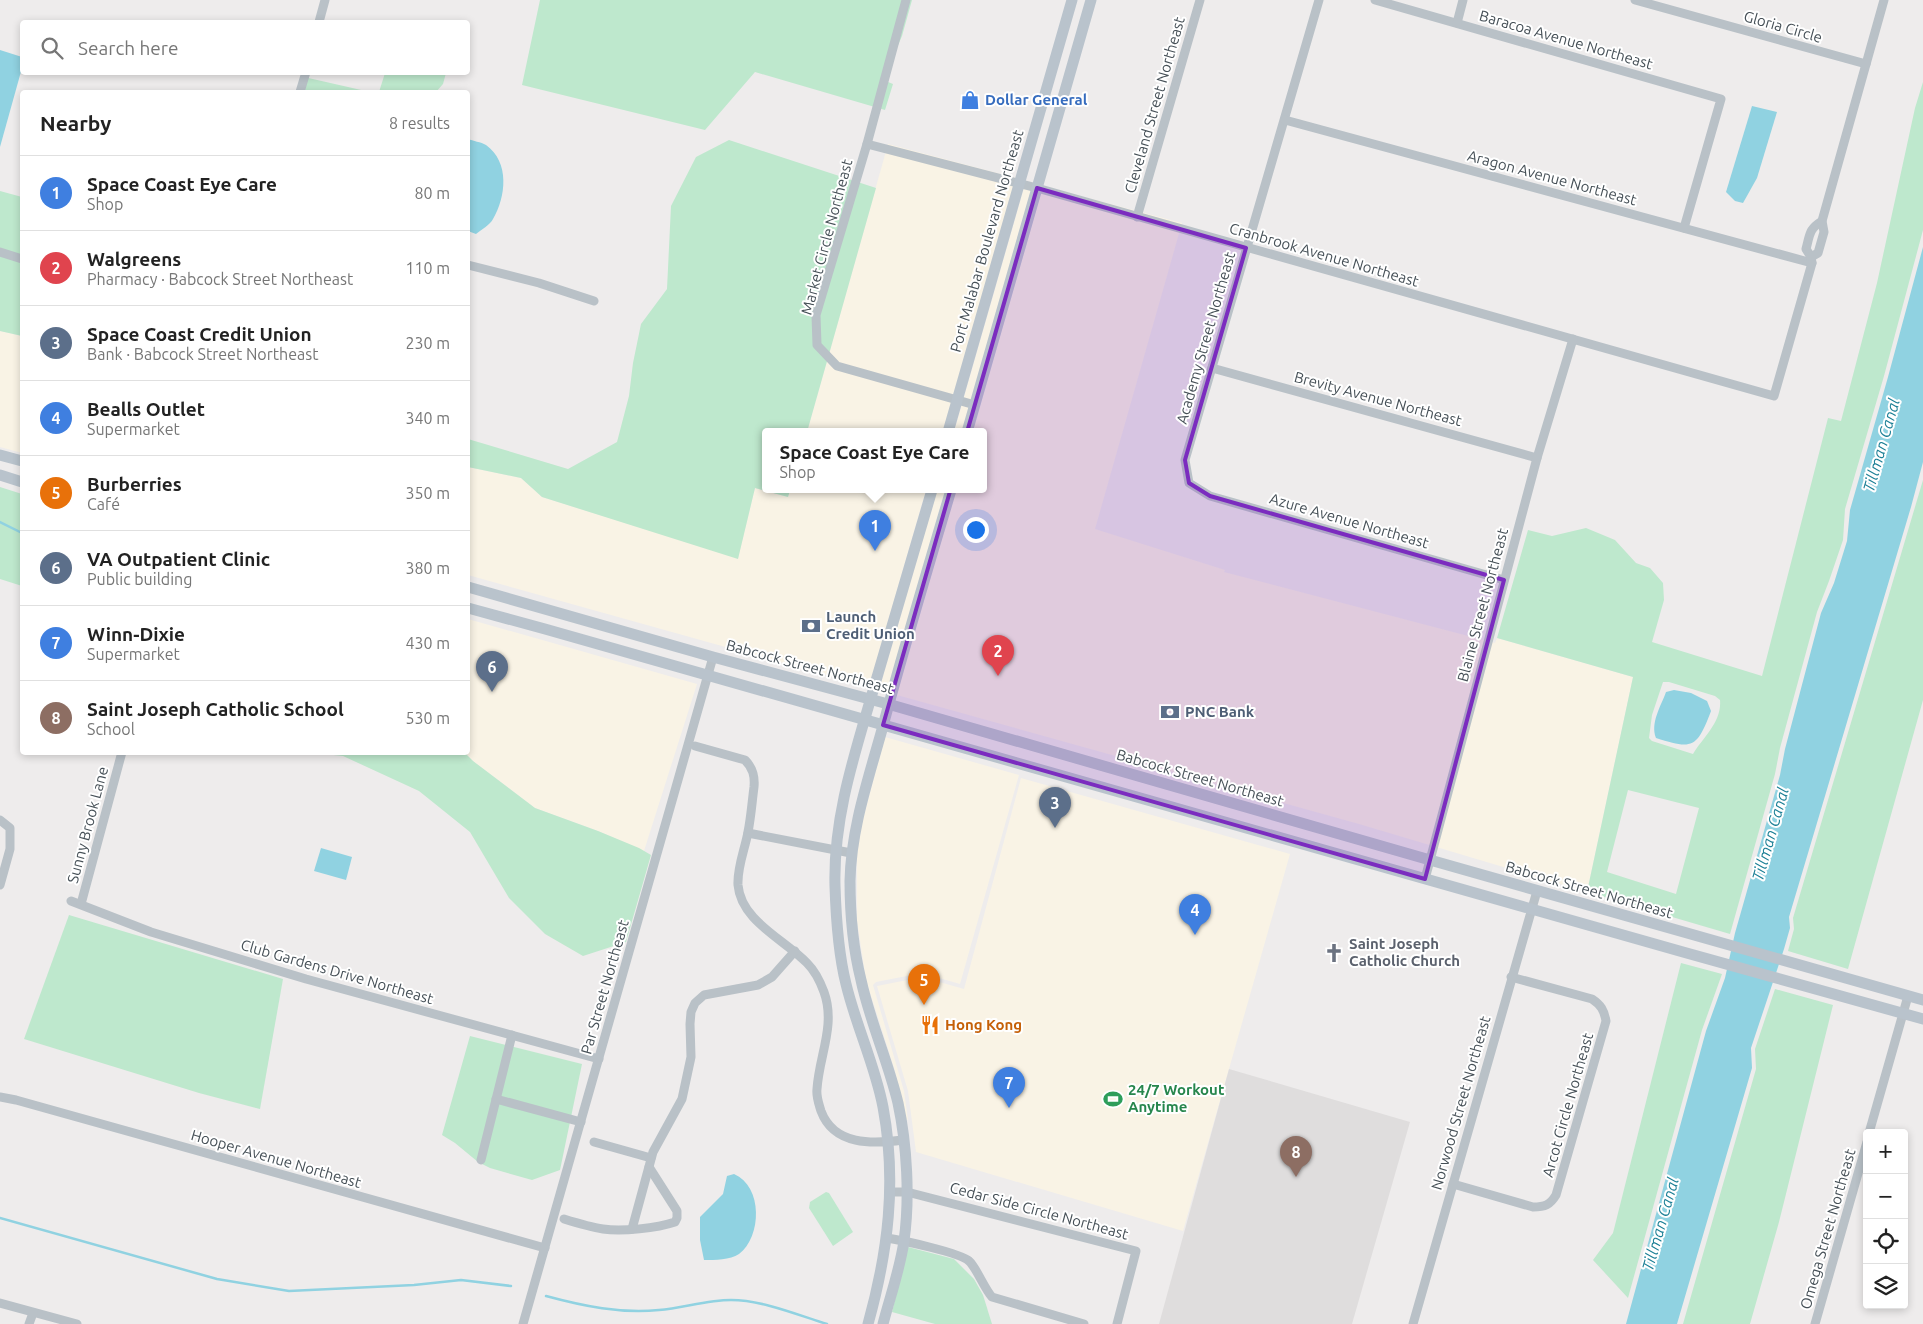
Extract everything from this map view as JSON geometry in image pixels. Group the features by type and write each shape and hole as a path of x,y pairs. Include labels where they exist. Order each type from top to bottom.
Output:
{"main road":[{"name":"Port Malabar Boulevard Northeast","path":"949,428 1072,0"},
{"path":"968,428 1091,0"},
{"path":"0,455 20,460"},
{"path":"0,476 20,481"},
{"path":"868,1324 882,1271 887,1238 890,1192 888,1142 883,1107 874,1072 846,982 836,922 836,851 845,791 931,493"},
{"path":"883,1324 904,1241 907,1192 898,1106 890,1072 861,980 852,921 851,853 856,822 888,704 950,493"},
{"name":"Babcock Street Northeast","path":"470,588 713,657 871,699 1923,1000"},
{"path":"470,609 1923,1019"},
{"path":"1660,946 1666,927"}],"street":[{"path":"320,20 325,0"},
{"name":"Market Circle Northeast","path":"906,0 867,144 816,315 817,345 837,366 975,405"},
{"name":"Cleveland Street Northeast","path":"1137,217 1200,0"},
{"name":"Academy Street Northeast","path":"1189,483 1185,460 1319,0"},
{"name":"Baracoa Avenue Northeast","path":"1375,0 1721,99 1684,228"},
{"path":"1457,23 1463,0"},
{"name":"Gloria Circle","path":"1636,0 1866,64"},
{"path":"1812,260 1806,249 1811,230 1812,227 1822,220 1884,0"},
{"path":"301,90 305,75"},
{"name":"Aragon Avenue Northeast","path":"1285,120 1684,228 1812,260"},
{"name":"Cranbrook Avenue Northeast","path":"867,144 1037,188 1774,396 1812,260"},
{"path":"0,252 20,258"},
{"path":"470,266 539,283 594,301"},
{"name":"Blaine Street Northeast","path":"1425,879 1537,458 1573,340"},
{"name":"Brevity Avenue Northeast","path":"1212,368 1537,458"},
{"name":"Azure Avenue Northeast","path":"1189,483 1210,496 1504,580"},
{"name":"Par Street Northeast","path":"523,1324 713,657"},
{"path":"696,746 745,760 751,766 755,780 748,833 740,865 738,884 740,894 751,915 795,951 817,976 828,1004 828,1030 817,1090 818,1101 824,1117 830,1126 840,1135 847,1138 868,1142 903,1140"},
{"name":"Sunny Brook Lane","path":"82,904 121,755"},
{"path":"0,820 10,828 10,849 0,885"},
{"path":"748,833 851,853"},
{"name":"Norwood Street Northeast","path":"1413,1324 1537,891"},
{"name":"Club Gardens Drive Northeast","path":"71,901 151,932 306,979 599,1059"},
{"path":"632,1228 650,1162 682,1099 691,1057 691,1012 697,999 704,995 758,985 772,977 795,951"},
{"name":"Arcot Circle Northeast","path":"1453,1184 1533,1207 1543,1207 1551,1203 1556,1196 1606,1021 1601,1005 1592,1000 1511,977"},
{"name":"Omega Street Northeast","path":"1871,1129 1908,996"},
{"path":"481,1160 512,1035"},
{"name":"Hooper Avenue Northeast","path":"0,1097 545,1248"},
{"path":"496,1098 581,1122"},
{"path":"564,1219 605,1229 667,1225 675,1222 678,1218 677,1211 650,1162 594,1142"},
{"name":"Omega Street Northeast","path":"1815,1324 1863,1156"},
{"name":"Cedar Side Circle Northeast","path":"890,1192 907,1192 1136,1251 1117,1324"},
{"path":"887,1238 960,1256 970,1261 985,1289 992,1297 1084,1324"},
{"path":"0,1303 77,1324"},
{"path":"30,1324 33,1313"}],"highlighted area":[{"path":"1037,188 1246,248 1185,460 1189,483 1210,496 1504,580 1425,879 883,725"}],"shaded area":[{"path":"888,144 1016,178 944,428 808,428"},
{"path":"1026,181 1033,183 963,428 955,428"},
{"path":"1043,186 1182,223 1095,529 1225,570 1224,572 1495,643 1497,638 1633,677 1587,892 1359,824 897,695 955,493 987,493 987,428 974,428"},
{"path":"0,331 20,336 20,452 0,447"},
{"path":"470,467 521,478 542,497 738,558 755,488 762,490 762,493 773,493 788,497 789,493 925,493 869,687 470,576"},
{"path":"936,493 944,493 887,692 879,690"},
{"path":"470,620 697,684 644,851 598,831 535,808 467,755 470,755"},
{"path":"885,737 1019,775 960,984 922,973 876,982 873,985 904,1091 908,1120 905,1119 895,1071 866,980 857,921 857,854 862,823"},
{"path":"1021,778 1290,854 1183,1231 916,1152 908,1091 877,986 922,977 964,989"},
{"path":"1229,1069 1410,1122 1352,1324 1159,1324"}],"green space":[{"path":"540,0 912,0 902,36 883,80 893,84 885,110 755,72 705,130 522,85"},
{"path":"384,75 445,75 443,84 438,90 380,90"},
{"path":"304,77 361,90 300,90"},
{"path":"1923,82 1923,230 1884,376 1845,509 1843,540 1817,612 1780,748 1775,774 1730,934 1587,892 1633,677 1497,638 1528,530 1552,536 1586,528 1615,540 1636,563 1650,568 1663,583 1664,600 1652,642 1762,676 1828,418 1841,421 1877,283 1915,108","holes":["1663,682 1669,682 1715,696 1720,700 1720,708 1715,722 1693,754 1652,741 1649,738 1652,715","1628,790 1699,808 1676,894 1607,872"]},
{"path":"729,140 876,188 808,428 762,428 762,490 755,488 738,559 542,497 521,478 470,467 470,440 568,469 617,442 629,396 641,324 667,289 671,206 696,157"},
{"path":"0,191 20,196 20,336 0,331"},
{"path":"1923,480 1923,700 1848,969 1788,951 1794,929 1793,918"},
{"path":"0,487 20,493 20,585 0,579"},
{"path":"773,493 789,493 788,497"},
{"path":"334,755 467,755 535,808 598,831 651,855 626,942 583,956 545,934 509,898 470,832 419,791 343,756"},
{"path":"69,915 283,979 260,1109 199,1093 24,1039"},
{"path":"1681,963 1722,974 1702,1030 1628,1298 1593,1260 1613,1233"},
{"path":"1775,989 1833,1005 1779,1222 1750,1324 1683,1324 1756,1069 1755,1049"},
{"path":"470,1036 582,1064 560,1170 532,1180 490,1168 478,1162 442,1135"},
{"path":"826,1192 829,1193 853,1232 833,1246 809,1208 810,1202"},
{"path":"908,1247 954,1259 974,1279 983,1295 992,1324 935,1324 892,1312"}],"water":[{"path":"0,50 20,56 20,75 0,147"},
{"path":"1752,106 1777,112 1757,178 1743,203 1735,201 1726,192"},
{"path":"470,140 486,145 494,152 502,170 503,180 501,201 493,219 476,234 470,232"},
{"name":"Tillman Canal","path":"1923,247 1923,462 1911,507 1789,917 1790,928 1784,949 1751,1048 1752,1068 1677,1324 1626,1324 1706,1031 1725,978 1735,933 1780,775 1785,749 1821,613 1834,583 1847,541 1850,510"},
{"path":"1674,690 1691,693 1707,701 1711,711 1702,733 1692,743 1678,744 1656,738 1654,726 1659,709 1666,692"},
{"path":"321,848 352,857 346,880 314,871"},
{"path":"734,1174 743,1180 750,1189 754,1200 756,1212 752,1236 747,1246 735,1256 704,1260 700,1240 700,1217 723,1194 727,1176"}],"waterway":[{"path":"0,522 20,532"},
{"path":"0,1218 217,1279 289,1291 414,1285 461,1280 511,1286"},
{"path":"546,1296 588,1306 631,1311 668,1309 722,1300 755,1302 827,1324"}],"place":[{"name":"Dollar General","path":"970,100"},
{"name":"Space Coast Eye Care","path":"875,551"},
{"name":"Launch Credit Union","path":"811,626"},
{"name":"Walgreens","path":"998,676"},
{"name":"VA Outpatient Clinic","path":"492,692"},
{"name":"PNC Bank","path":"1170,712"},
{"name":"Space Coast Credit Union","path":"1055,828"},
{"name":"Bealls Outlet","path":"1195,935"},
{"name":"Saint Joseph Catholic Church","path":"1334,953"},
{"name":"Burberries","path":"924,1005"},
{"name":"Hong Kong","path":"930,1025"},
{"name":"24/7 Workout Anytime","path":"1113,1099"},
{"name":"Winn-Dixie","path":"1009,1108"},
{"name":"Saint Joseph Catholic School","path":"1296,1177"}]}
